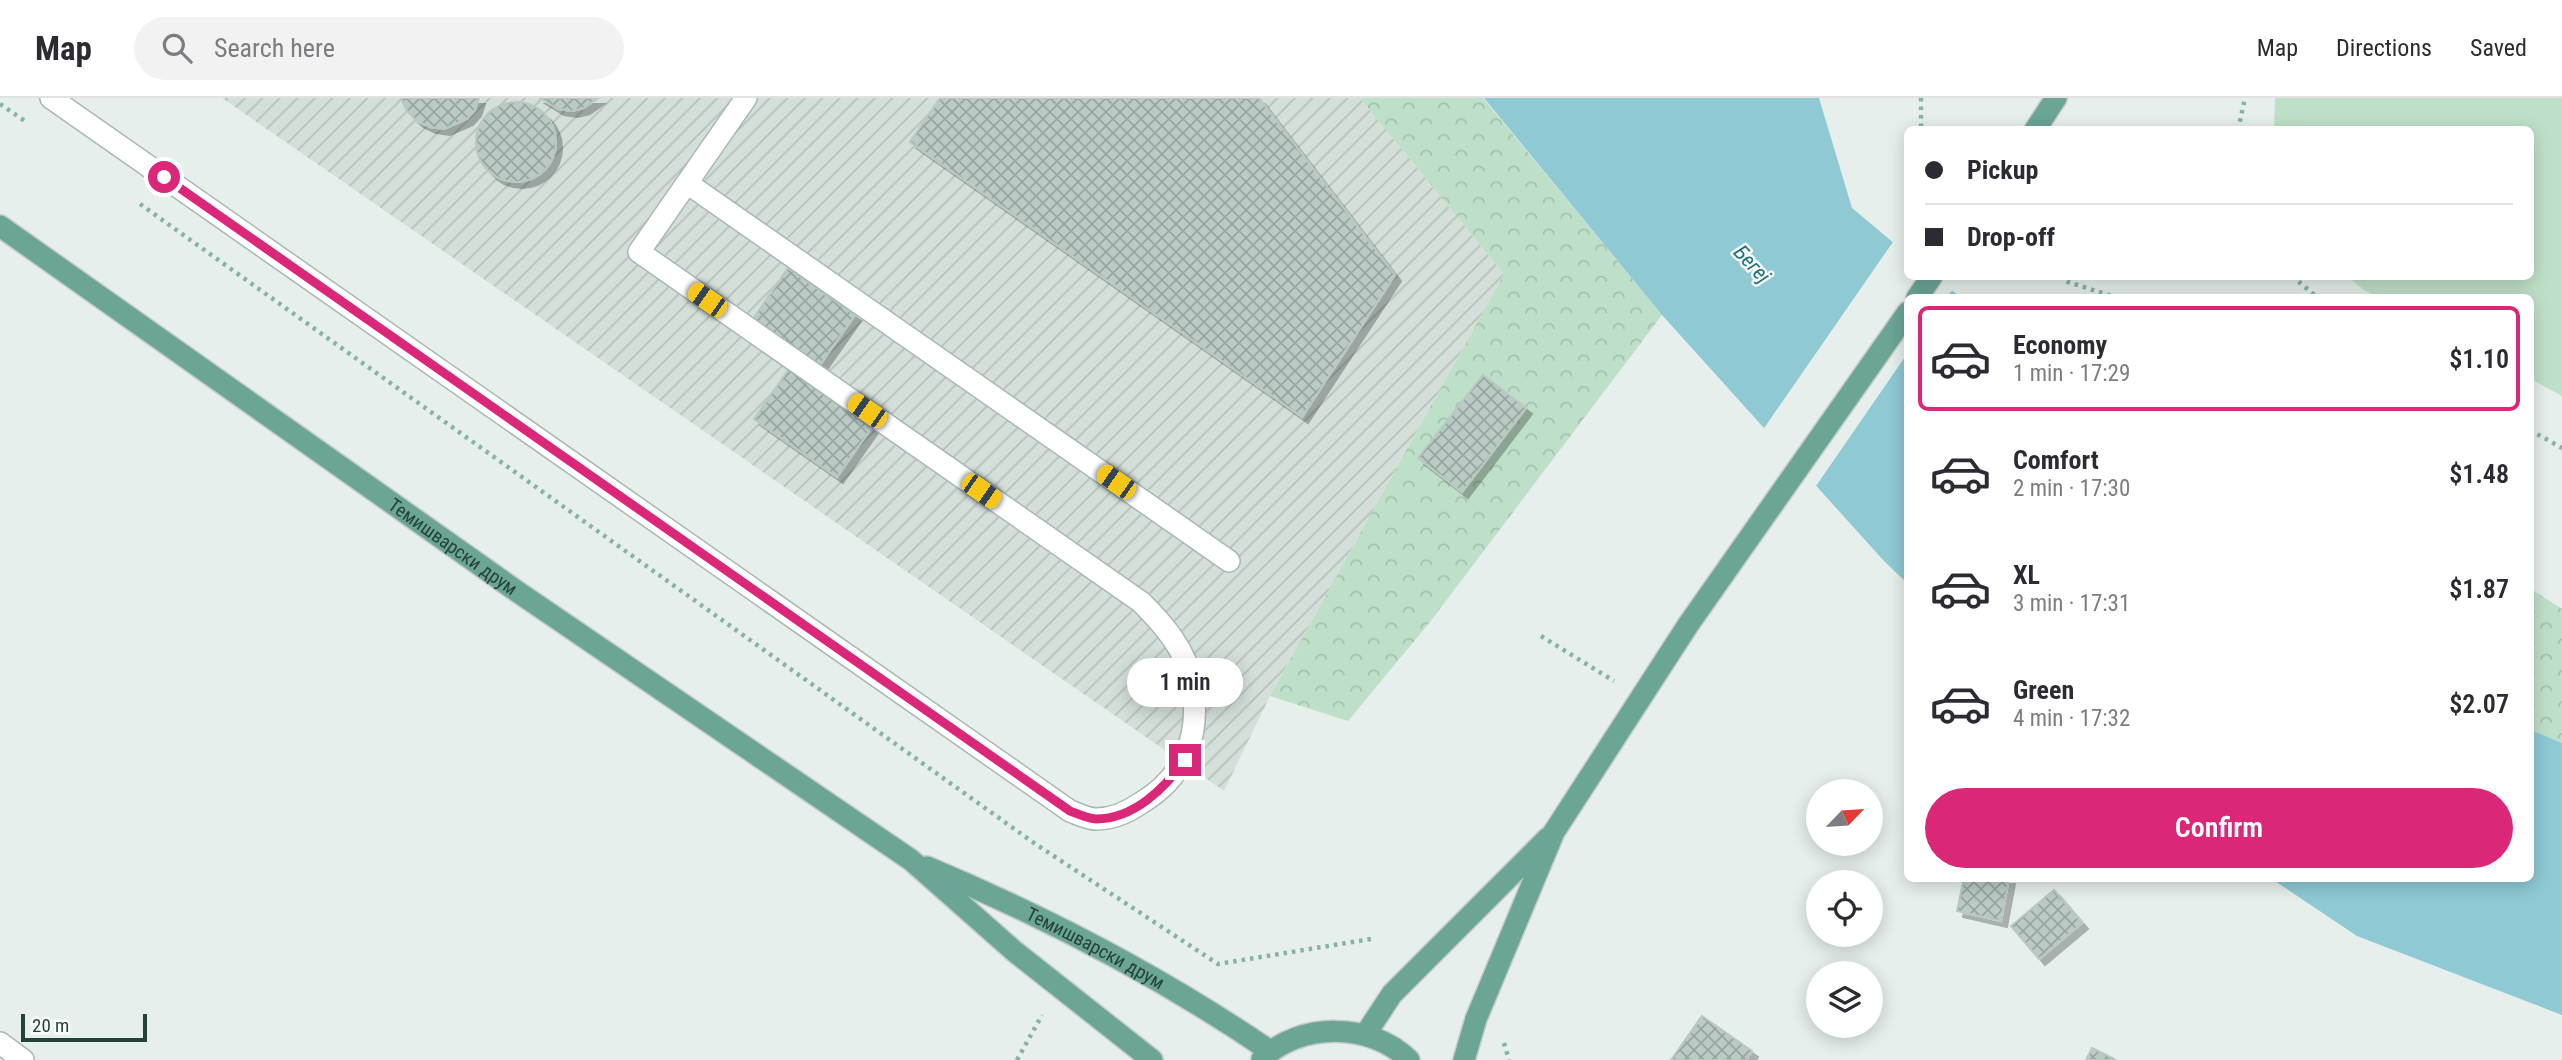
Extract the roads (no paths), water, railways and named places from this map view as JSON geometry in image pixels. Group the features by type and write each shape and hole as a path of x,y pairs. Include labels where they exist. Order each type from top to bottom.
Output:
{"main road":[{"path":"2038,126 2055,101"},
{"name":"Темишварски друм","path":"0,226 515,590 911,860 1058,986 1152,1060"},
{"path":"1464,1060 1476,1019 1554,832 1688,625 1904,318"},
{"path":"1366,1035 1392,994 1554,832"},
{"name":"Темишварски друм","path":"911,860 995,896 1206,1008 1266,1056"},
{"path":"1266,1056 1300,1036 1332,1030 1366,1035 1399,1051 1409,1060"}],"lane":[{"path":"51,98 1070,811 1093,819 1110,818 1132,809 1170,781 1185,760 1192,733 1195,710 1192,681 1183,654 1166,627 1141,602 639,252 746,98"},
{"path":"687,183 1229,561"},
{"path":"0,1043 23,1060"}],"water":[{"name":"Бегеј","path":"1484,98 1819,98 1852,208 1904,251 1904,280 1939,280 1956,294 1904,294 1904,580 1884,561 1662,315"},
{"path":"2534,731 2562,743 2562,1015 2357,936 2276,882 2534,882"}]}
